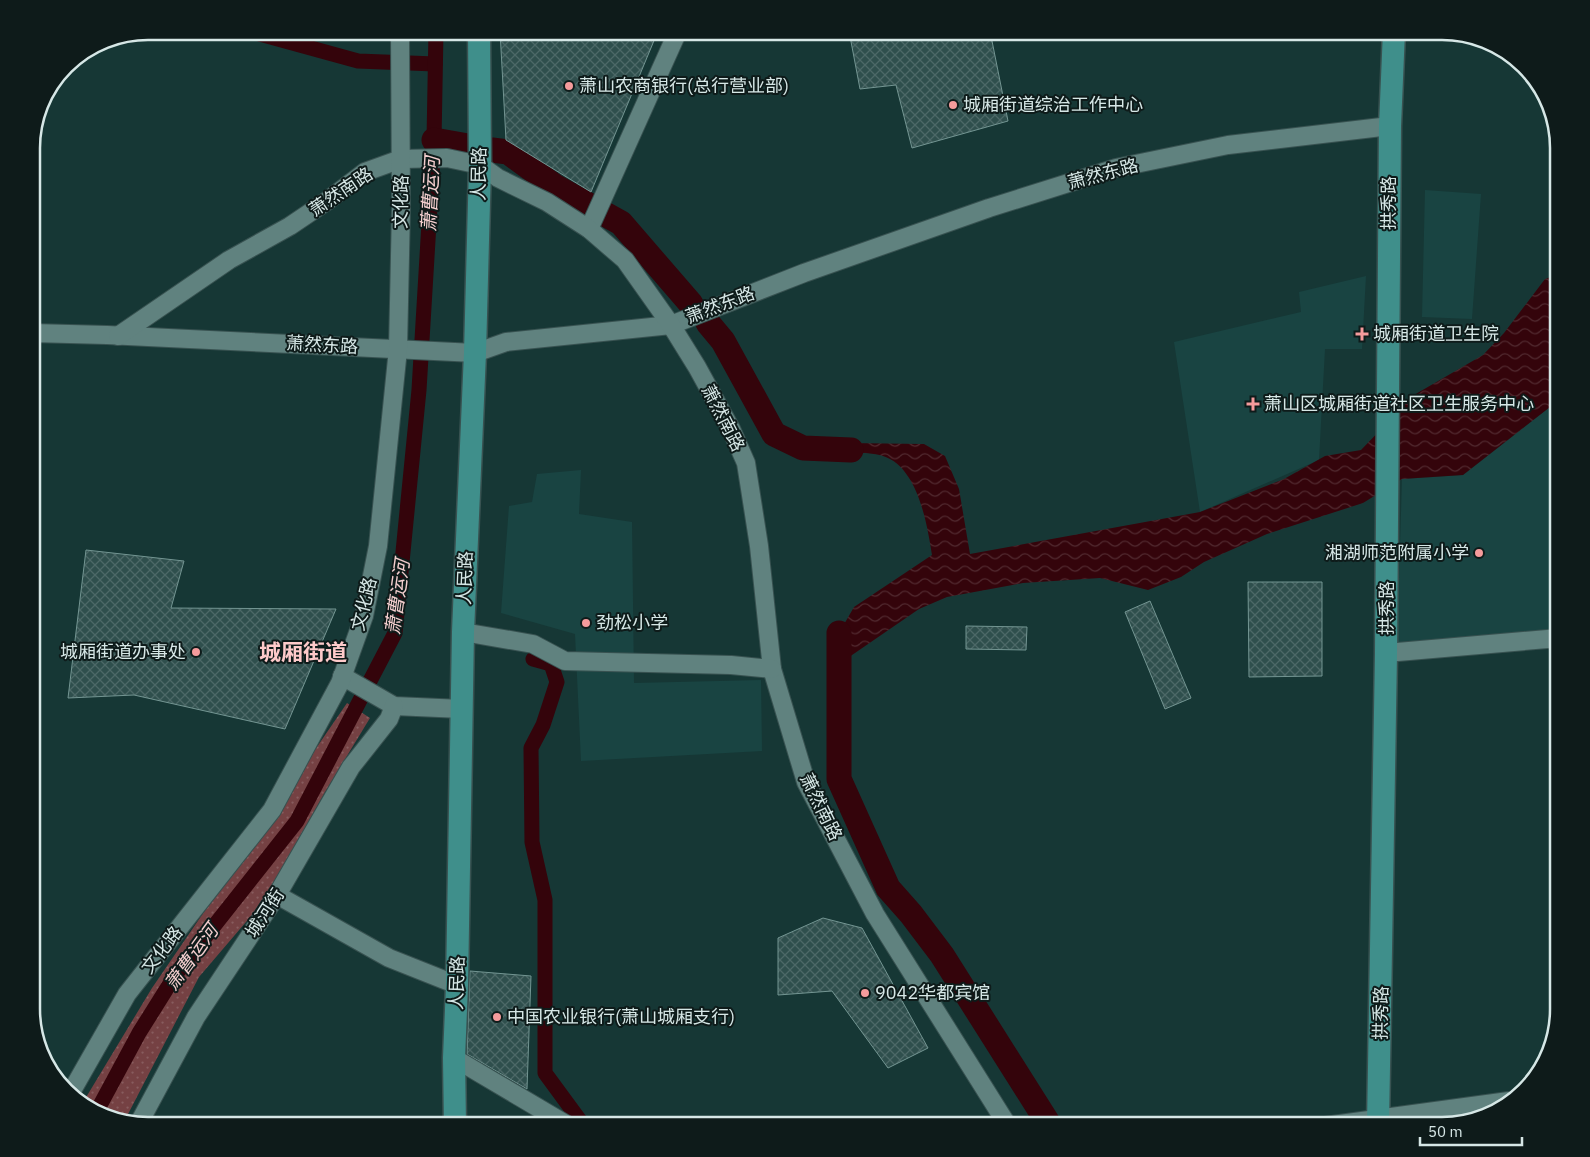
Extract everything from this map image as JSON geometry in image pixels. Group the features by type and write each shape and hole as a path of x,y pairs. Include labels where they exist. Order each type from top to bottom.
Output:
{"main road":[{"name":"人民路","path":"455,1117 454,1058 463,632 475,354 480,165 480,40"},
{"name":"拱秀路","path":"1379,1117 1386,653 1390,126 1394,40"}],"street":[{"name":"文化路","path":"74,1087 127,994 272,810 342,676 364,616 378,546 402,349 406,158 401,92 400,40"},
{"path":"589,228 674,40"},
{"name":"萧然东路","path":"40,333 402,349 475,354 506,342 671,325 804,273 989,208 1116,168 1228,145 1390,126"},
{"name":"萧然南路","path":"118,336 229,260 290,226 366,172 406,158 447,158 480,165 498,178 547,202 589,228 625,260 671,325 697,367 731,429 746,463 759,546 772,669 806,782 875,914 1002,1117"},
{"path":"463,632 533,644 565,661 772,669"},
{"path":"1386,653 1550,639"},
{"path":"342,676 394,706 462,709"},
{"name":"城河街","path":"142,1117 196,1017 277,895 351,767 389,718 394,706"},
{"path":"277,895 389,958 457,985"},
{"path":"454,1058 554,1117"},
{"path":"1410,1117 1495,1103"}],"shaded area":[{"path":"1425,190 1481,194 1472,319 1422,317"},
{"name":"萧山区城厢街道社区卫生服务中心","path":"1366,276 1362,349 1325,349 1319,460 1200,512 1174,342 1301,312 1299,292"},
{"name":"湘湖师范附属小学","path":"1550,407 1550,629 1397,645 1402,479 1463,475"},
{"name":"劲松小学","path":"581,470 579,514 632,522 634,683 761,680 762,751 581,761 575,634 501,613 509,506 532,502 537,474"},
{"path":"347,703 370,718 325,792 264,901 199,977 128,1115 106,1109 86,1098 152,988"}],"water":[{"path":"1550,277 1550,407 1463,475 1402,479 1363,503 1267,534 1204,562 1181,577 1148,590 1100,578 1023,583 947,597 919,609 839,664 839,633 854,607 932,555 924,513 913,484 905,472 895,462 883,456 852,452 848,443 924,444 945,456 959,489 970,554 1200,512 1284,479 1325,456 1361,450 1414,395 1483,355 1504,333 1545,279"}],"building":[{"name":"萧山农商银行(总行营业部)","path":"500,40 654,40 591,192 506,140"},
{"name":"城厢街道综治工作中心","path":"851,40 992,40 1008,121 912,148 896,85 860,89"},
{"name":"城厢街道办事处","path":"86,550 184,561 171,608 336,609 285,729 134,695 68,698"},
{"path":"1248,582 1322,582 1322,676 1249,677"},
{"path":"1150,601 1191,698 1165,709 1125,612"},
{"path":"966,626 1027,627 1026,650 966,649"},
{"name":"9042华都宾馆","path":"823,918 862,928 928,1048 888,1068 832,991 778,995 778,938"},
{"name":"中国农业银行(萧山城厢支行)","path":"470,971 531,976 527,1089 467,1054"}],"waterway":[{"path":"282,40 358,61 435,64"},
{"name":"萧曹运河","path":"100,1106 139,1033 176,974 297,821 395,633 419,390 434,140 436,40"},
{"path":"434,140 468,146"},
{"path":"492,150 508,152 556,187 621,223 691,304"},
{"path":"708,323 723,341 774,434 803,448 851,450"},
{"path":"839,633 839,779 888,888 911,914 942,955 1044,1117"},
{"path":"533,659 551,664 557,682 543,725 531,748 532,842 545,900 545,1073 577,1117"}],"place":[{"name":"萧山农商银行(总行营业部)","path":"569,86"},
{"name":"城厢街道综治工作中心","path":"953,105"},
{"name":"城厢街道卫生院","path":"1362,334"},
{"name":"萧山区城厢街道社区卫生服务中心","path":"1253,404"},
{"name":"湘湖师范附属小学","path":"1479,553"},
{"name":"劲松小学","path":"586,623"},
{"name":"城厢街道办事处","path":"196,652"},
{"name":"9042华都宾馆","path":"865,993"},
{"name":"中国农业银行(萧山城厢支行)","path":"497,1017"}],"district":[{"name":"城厢街道","path":"303,652"}]}
